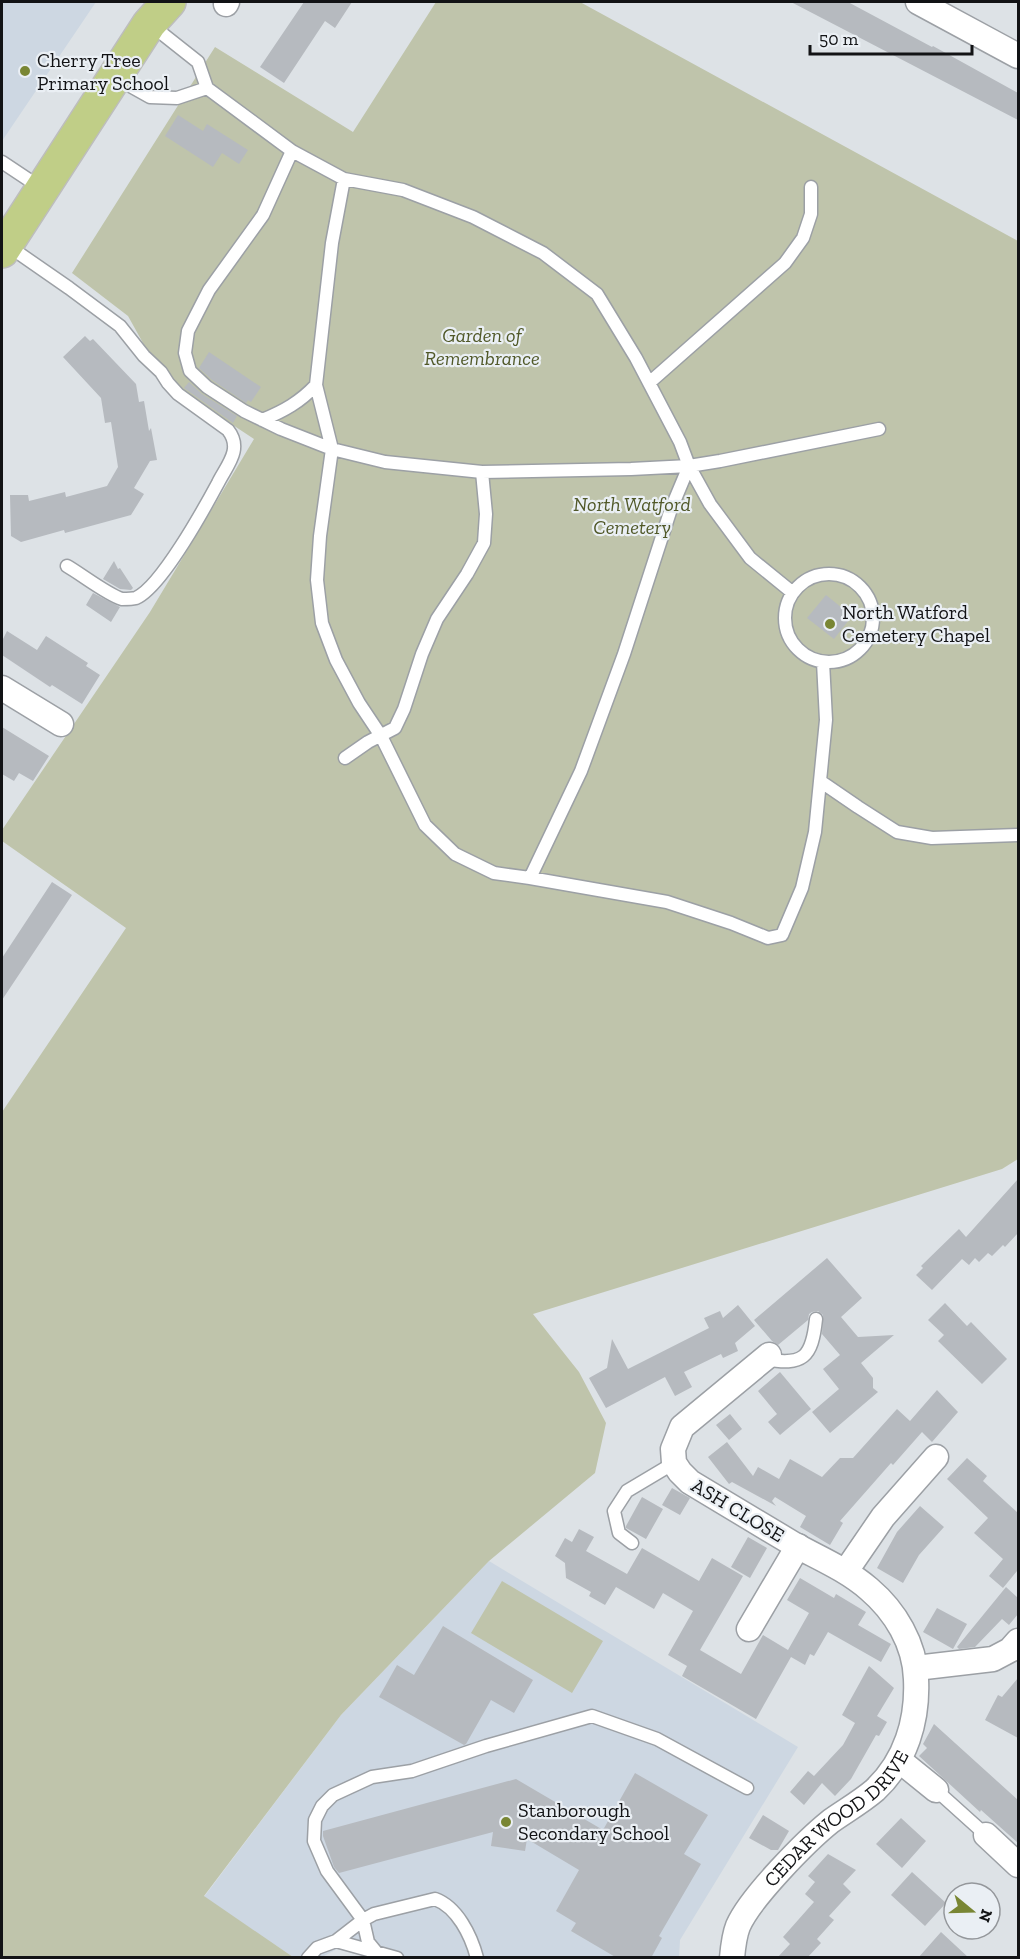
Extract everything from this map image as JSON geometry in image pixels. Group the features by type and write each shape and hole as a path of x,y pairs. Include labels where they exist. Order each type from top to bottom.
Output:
{"highway":[{"path":"4,248 159,9"}],"street":[{"path":"918,2 1018,56"},
{"path":"2,688 61,724"},
{"name":"ASH CLOSE","path":"767,1357 682,1428 673,1449 674,1463 690,1482 798,1546 846,1571 869,1589 885,1604 905,1635 916,1668"},
{"path":"846,1571 883,1517 936,1457"},
{"path":"748,1629 798,1546"},
{"path":"916,1668 993,1659 1010,1650 1018,1641"},
{"name":"CEDAR WOOD DRIVE","path":"732,1958 738,1927 758,1897 815,1835 875,1790 899,1760 909,1738 915,1715 916,1668"},
{"path":"899,1760 936,1790"},
{"path":"986,1835 1018,1865"}],"lane":[{"path":"159,9 184,49 198,62 207,88 292,151 344,179 403,190 473,217 543,253 597,294 681,442 689,466 710,504 750,558 793,593"},
{"path":"115,77 150,97 177,98 207,88"},
{"path":"292,151 263,215 209,290 188,331 185,353 190,371 207,387 244,411 281,429 332,449 386,462 482,472 689,466 879,429"},
{"path":"2,162 42,188"},
{"path":"344,179 332,243 316,385 332,449 320,536 317,580 322,622 336,660 358,703 381,736 425,825 455,854 494,873 667,902 768,938 782,935 802,888 815,832 826,720 823,662"},
{"path":"649,383 785,263 803,237 811,214 811,187"},
{"path":"4,248 69,288 120,326 178,394 228,430 235,438 236,447 231,459 199,518 173,558 151,586 137,597 122,598 67,566"},
{"path":"262,420 285,410 303,398 316,385"},
{"path":"530,878 581,771 624,654 671,509 689,466"},
{"path":"345,758 368,742 395,728 437,619 467,574 484,543 486,514 482,472"},
{"path":"831,574 851,581 867,596 872,608 873,622 862,648 850,657 837,662 823,662 809,657 797,648 789,636 785,621 787,606 793,593 804,582 831,574"},
{"path":"820,781 897,832 932,838 1018,836"},
{"path":"767,1357 792,1362 801,1359 808,1350 814,1335 816,1319"},
{"path":"632,1543 619,1533 614,1511 627,1491 674,1463"},
{"path":"377,1953 368,1942 363,1920 327,1871 314,1841 315,1821 322,1806 333,1795 372,1777 412,1771 486,1746 592,1716 657,1739 747,1788"},
{"path":"936,1790 986,1835"},
{"path":"308,1958 317,1948 336,1941 374,1914 435,1899 444,1902 457,1914 477,1958"},
{"path":"336,1941 397,1958"}],"shaded area":[{"name":"Cherry Tree Primary School","path":"2,2 96,2 2,141"},
{"name":"Stanborough Secondary School","path":"489,1561 798,1747 680,1940 679,1957 366,1958 356,1953 337,1949 322,1957 293,1957 204,1897 341,1715"}],"green space":[{"path":"436,2 580,2 1018,241 1018,1159 1002,1169 533,1314 579,1372 606,1423 595,1473 489,1561 341,1715 204,1896 293,1957 2,1957 2,1112 126,928 2,841 2,830 150,612 254,439 180,390 148,352 128,316 72,273 215,47 353,132"},
{"path":"502,1581 603,1641 572,1693 471,1633"}],"building":[{"path":"304,2 352,2 335,28 325,21 284,83 260,67"},
{"path":"791,2 848,2 933,46 1018,93 1018,120"},
{"path":"178,115 203,131 207,124 248,150 239,164 222,153 213,167 165,136"},
{"path":"85,336 90,341 93,339 136,384 139,402 144,401 157,460 150,461 134,488 144,494 131,515 21,542 11,536 10,495 28,495 29,501 65,492 66,497 107,486 118,467 111,422 105,423 101,398 63,357"},
{"path":"209,352 261,387 251,402 248,400 246,403 212,380 199,368"},
{"path":"189,382 202,394 237,416 233,423 184,388"},
{"path":"114,561 133,588 131,590 120,589 103,579"},
{"path":"93,593 120,607 111,622 86,605"},
{"name":"North Watford Cemetery Chapel","path":"826,595 852,616 834,639 807,618"},
{"path":"7,631 37,650 46,636 88,663 86,666 100,675 82,704 52,685 50,687 2,655 2,641"},
{"path":"2,727 49,756 33,781 19,773 14,781 2,774"},
{"path":"52,882 72,895 2,1000 2,958"},
{"path":"1018,1179 1018,1233 1005,1247 1003,1245 992,1256 988,1253 979,1262 975,1258 969,1265 962,1259 932,1290 916,1275 923,1268 921,1266 959,1229 966,1237"},
{"path":"827,1258 862,1298 841,1317 858,1337 894,1335 861,1363 873,1378 873,1388 878,1392 830,1433 812,1412 839,1389 823,1369 840,1355 822,1334 823,1315 818,1311 809,1314 808,1320 778,1345 754,1320"},
{"path":"945,1303 967,1326 971,1322 1007,1359 982,1384 938,1341 944,1335 928,1320"},
{"path":"738,1305 755,1326 735,1343 738,1351 723,1358 721,1354 684,1372 692,1387 675,1396 665,1377 606,1408 589,1378 607,1368 612,1339 628,1369 709,1328 704,1318 720,1311 723,1318"},
{"path":"780,1372 811,1409 780,1435 768,1422 777,1414 758,1391"},
{"path":"937,1390 958,1412 932,1442 922,1432 893,1465 891,1463 840,1521 843,1523 830,1545 800,1527 806,1516 775,1497 772,1501 776,1506 732,1482 729,1484 708,1457 727,1442 753,1476 758,1467 779,1479 790,1459 822,1477 840,1458 853,1458 897,1409 910,1421"},
{"path":"730,1414 742,1429 729,1440 716,1425"},
{"path":"967,1458 987,1476 983,1481 1018,1513 1018,1573 1017,1571 1003,1588 989,1576 1003,1559 974,1533 988,1518 947,1479"},
{"path":"672,1488 690,1498 680,1515 662,1505"},
{"path":"642,1497 663,1509 646,1539 626,1528"},
{"path":"920,1506 944,1527 919,1555 903,1583 877,1568 897,1532"},
{"path":"579,1529 594,1537 586,1551 627,1574 642,1548 699,1581 712,1558 743,1576 700,1650 741,1674 763,1635 788,1650 809,1613 787,1600 800,1578 834,1598 836,1594 866,1612 858,1625 891,1644 881,1662 828,1632 814,1656 810,1654 805,1665 791,1657 756,1719 682,1676 687,1666 668,1655 693,1611 663,1593 654,1609 616,1587 605,1605 589,1596 591,1592 566,1578 565,1563 555,1556 565,1538 572,1542"},
{"path":"748,1537 767,1548 750,1578 731,1567"},
{"path":"1006,1587 1018,1598 1018,1614 1009,1625 1002,1619 975,1647 959,1649 957,1647"},
{"path":"937,1608 967,1624 953,1649 923,1632"},
{"path":"443,1626 533,1680 514,1713 491,1700 464,1745 379,1697 397,1665 414,1675"},
{"path":"869,1666 894,1688 877,1716 887,1722 879,1736 876,1735 851,1779 835,1796 822,1783 804,1805 790,1792 808,1771 814,1776 843,1745 855,1723 842,1715"},
{"path":"1018,1678 1018,1738 985,1720 998,1695 1002,1697"},
{"path":"934,1724 1018,1800 1018,1843 919,1756 927,1748 923,1744"},
{"path":"635,1773 708,1815 684,1854 701,1864 659,1936 662,1938 651,1958 617,1958 571,1931 576,1923 556,1911 579,1870 527,1839 525,1851 491,1846 493,1832 339,1873 334,1867 323,1836 323,1831 516,1779 603,1830"},
{"path":"763,1815 789,1831 778,1850 771,1850 749,1838"},
{"path":"901,1818 926,1841 902,1868 876,1844"},
{"path":"828,1854 856,1870 843,1884 851,1892 829,1916 834,1920 817,1939 821,1943 807,1958 777,1958 790,1944 783,1937 814,1902 805,1894 815,1882 808,1876"},
{"path":"912,1872 942,1899 942,1907 925,1926 891,1895"},
{"path":"941,1932 942,1941 951,1941 969,1958 918,1958"}],"place":[{"name":"Cherry Tree Primary School","path":"25,71"},
{"name":"North Watford Cemetery Chapel","path":"830,624"},
{"name":"Stanborough Secondary School","path":"506,1822"}],"park label":[{"name":"Garden of Remembrance","path":"482,346"},
{"name":"North Watford Cemetery","path":"632,516"}]}
